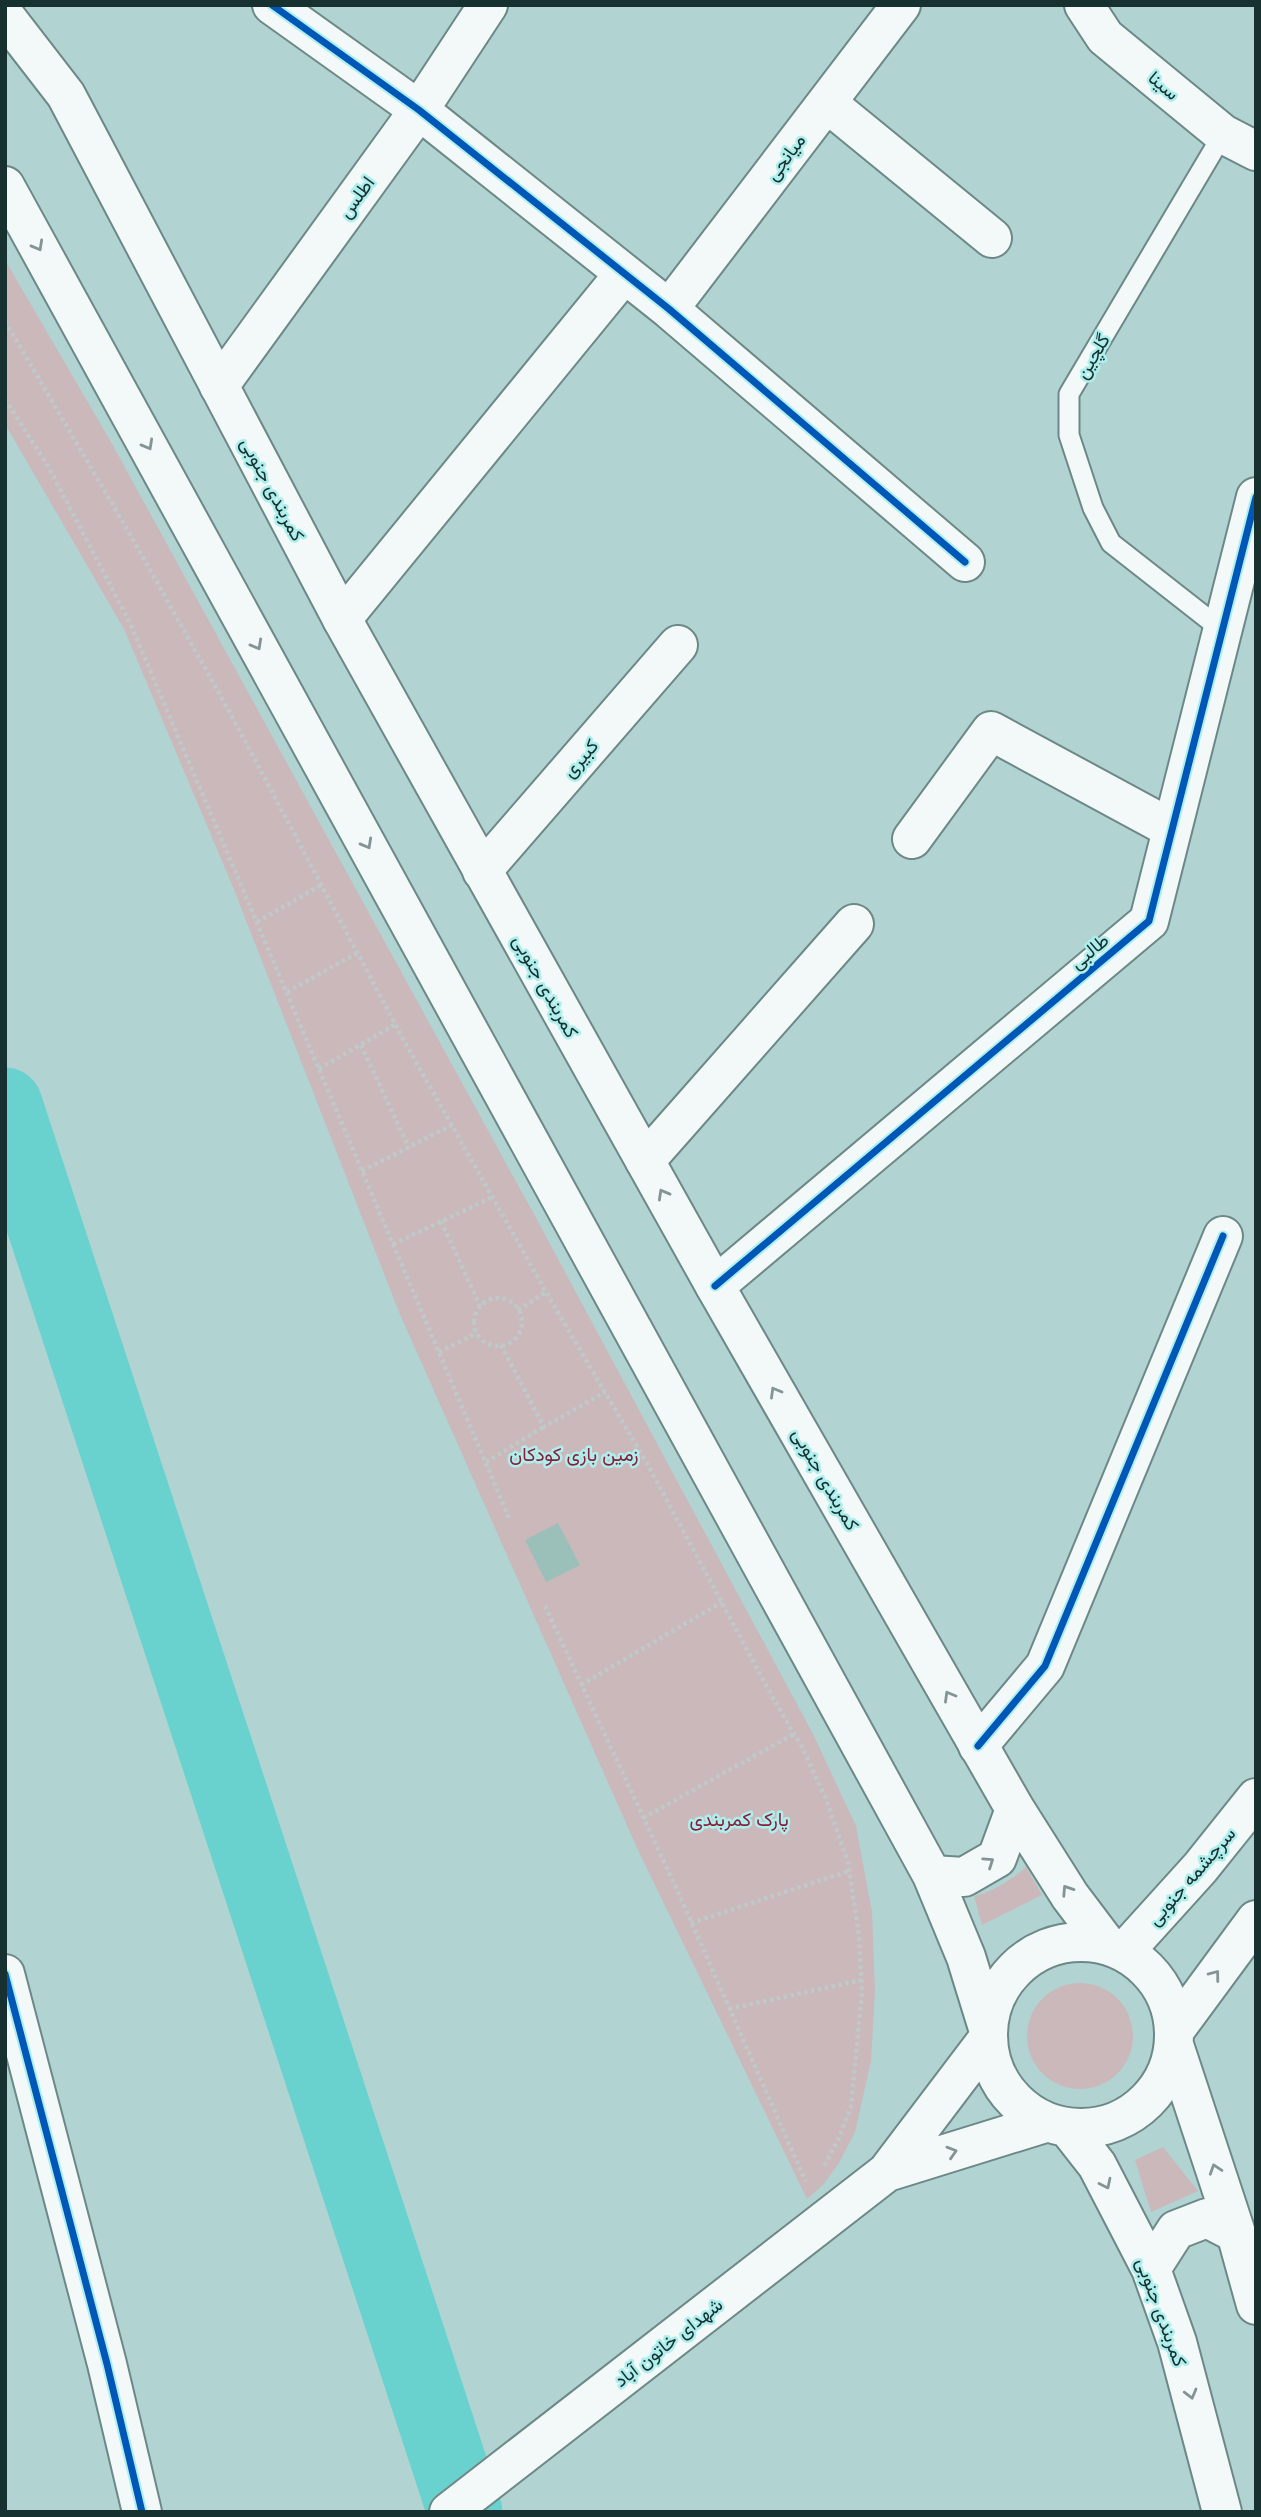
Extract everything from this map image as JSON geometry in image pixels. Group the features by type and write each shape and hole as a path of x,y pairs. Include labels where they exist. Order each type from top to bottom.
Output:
{"main road":[{"path":"272,5 419,110 669,309 965,562"},
{"name":"اطلس","path":"219,386 419,110 488,5"},
{"name":"میانجی","path":"669,309 901,5"},
{"name":"سینا","path":"1084,5 1105,37 1239,143"},
{"name":"کمربندی جنوبی","path":"5,16 66,95 342,619 715,1286 978,1745 1070,1896 1115,1949"},
{"path":"827,103 992,238"},
{"path":"5,186 932,1875 966,1956 987,2032 992,2066 1004,2090 1022,2109 1057,2125 1098,2127 1126,2118 1150,2099 1166,2074 1174,2038 1256,1920"},
{"path":"342,619 624,274"},
{"name":"طالبی","path":"715,1286 1149,921 1256,497"},
{"name":"کبیری","path":"482,872 678,645"},
{"path":"912,839 991,731 1172,829"},
{"path":"645,1161 854,924"},
{"path":"978,1745 1045,1666 1223,1236"},
{"name":"سرچشمه جنوبی","path":"1115,1949 1200,1868 1256,1798"},
{"path":"932,1875 964,1877 997,1858 1015,1809"},
{"path":"987,2032 994,1998 1008,1975 1029,1957 1053,1946 1080,1942 1115,1949 1144,1966 1160,1984 1170,2006 1174,2038 1256,2305"},
{"path":"5,1974 107,2364 142,2512"},
{"name":"شهدای خاتون آباد","path":"449,2512 887,2172 987,2032"},
{"name":"کمربندی جنوبی","path":"1057,2125 1097,2165 1151,2269 1177,2342 1222,2512"},
{"name":"شهدای خاتون آباد","path":"887,2172 1057,2125"},
{"path":"1151,2269 1176,2230 1207,2218 1236,2233"}],"lane":[{"name":"گلچین","path":"1222,630 1111,543 1093,508 1069,435 1069,394 1239,143"}],"path":[{"path":"5,321 131,536 229,711 357,953 492,1197 649,1466 794,1734 826,1800 849,1871 859,1936 861,1980 851,2106 825,2165 808,2186 545,1606"},
{"path":"5,399 48,466 130,623 509,1518"},
{"path":"257,922 321,886"},
{"path":"287,992 357,953"},
{"path":"319,1069 396,1024"},
{"path":"360,1045 409,1148"},
{"path":"362,1171 452,1125"},
{"path":"393,1244 492,1197"},
{"path":"440,1221 480,1306"},
{"path":"518,1310 546,1292"},
{"path":"499,1298 513,1303 522,1325 519,1332 508,1343 501,1345 485,1342 475,1331 475,1315 480,1306 491,1299 499,1298"},
{"path":"439,1352 477,1333"},
{"path":"501,1345 544,1427"},
{"path":"486,1462 605,1392"},
{"path":"581,1685 722,1602"},
{"path":"643,1818 794,1734"},
{"path":"691,1923 849,1871"},
{"path":"729,2009 861,1980"}],"green space":[{"name":"پارک کمربندی","path":"5,260 111,442 536,1218 814,1736 856,1826 872,1912 875,1991 871,2061 855,2132 839,2163 823,2185 807,2199 638,1850 399,1312 233,887 124,629 5,424"},
{"path":"1026,1867 1042,1895 982,1925 974,1896 1002,1885"},
{"path":"1080,1983 1100,1987 1117,1999 1129,2016 1133,2036 1129,2056 1117,2073 1100,2085 1080,2089 1060,2085 1043,2073 1031,2056 1027,2036 1031,2016 1043,1999 1060,1987"},
{"path":"1163,2147 1198,2191 1151,2212 1135,2160"}],"building":[{"path":"558,1523 580,1565 546,1582 525,1540"}],"waterway":[{"path":"5,1105 465,2512"}],"cycle path":[{"path":"272,5 419,110 669,309 965,562"},
{"path":"715,1286 1149,921 1256,497"},
{"path":"978,1746 1045,1666 1223,1236"},
{"path":"5,1974 107,2364 142,2512"}],"park label":[{"name":"زمین بازی کودکان","path":"574,1454"}]}
